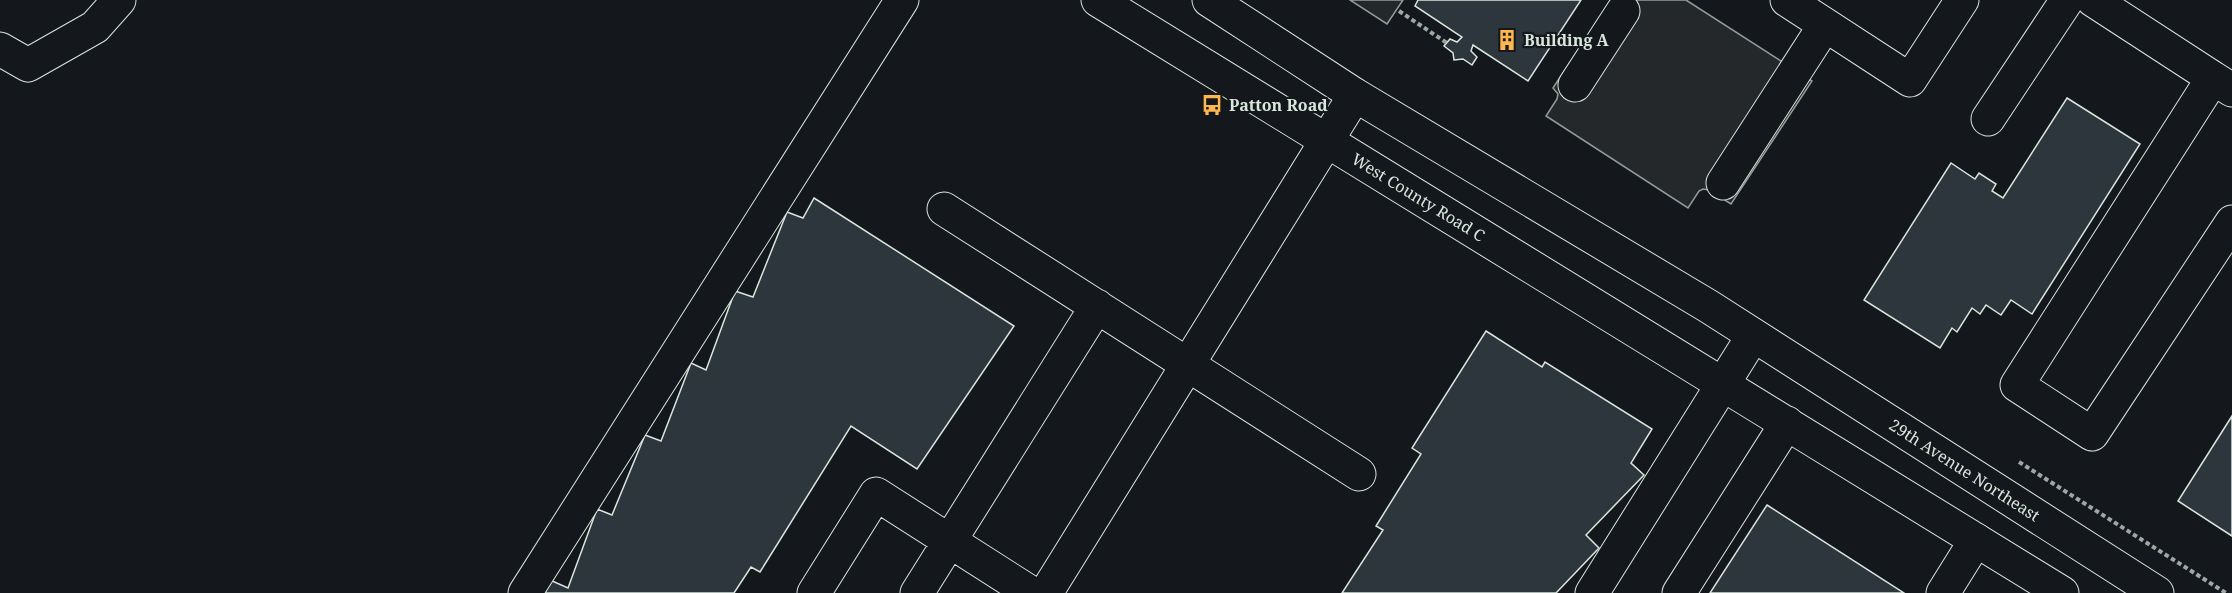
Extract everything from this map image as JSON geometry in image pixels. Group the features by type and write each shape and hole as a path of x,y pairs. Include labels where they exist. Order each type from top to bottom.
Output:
{"main road":[{"path":"0,49 28,65 95,27 119,0"},
{"path":"525,593 902,0"},
{"name":"West County Road C","path":"1098,0 1731,389"},
{"path":"1209,0 1355,95 1762,341 1592,593"},
{"path":"1787,0 1910,80 1962,0"},
{"path":"1988,119 2067,0"},
{"path":"2092,0 2222,84 2017,385 2092,434 2232,222"},
{"path":"1575,85 1623,11"},
{"path":"1723,183 1825,25"},
{"path":"1046,593 1355,95"},
{"path":"944,209 1359,474"},
{"path":"917,593 1097,306"},
{"name":"29th Avenue Northeast","path":"1762,341 2157,593"},
{"path":"1731,389 2062,593"},
{"path":"1678,593 1787,423"},
{"path":"814,593 876,494 1030,593"},
{"path":"1944,593 1976,540"}],"path":[{"path":"1399,11 1447,43"}],"shaded area":[{"path":"1350,0 1403,0 1387,24"},
{"path":"1611,0 1686,0 1812,81 1731,204 1709,190 1703,189 1699,191 1688,208 1546,116 1557,99 1558,94 1553,88"}],"building":[{"name":"Building A","path":"1418,0 1581,0 1528,81 1473,45 1471,51 1477,57 1472,65 1463,59 1454,60 1453,53 1444,46 1450,39 1457,42 1462,37 1415,6"},
{"path":"2067,98 2140,144 2032,314 2011,300 2001,315 1986,305 1980,314 1972,308 1957,332 1952,328 1940,348 1864,300 1951,163 1975,179 1979,173 1996,184 1992,191 2003,198"},
{"path":"814,198 1014,326 917,469 851,426 760,572 751,567 734,593 545,593 550,580 568,588 597,509 612,515 645,435 661,441 691,363 706,370 735,291 753,297 787,212 803,218"},
{"path":"1486,331 1542,367 1545,362 1652,429 1631,463 1644,475 1586,535 1599,548 1556,593 1342,593 1383,530 1376,526 1421,454 1412,448"},
{"path":"2232,416 2232,536 2178,501"},
{"path":"1767,505 1904,593 1710,593"}],"place":[{"name":"Building A","path":"1507,40"},
{"name":"Patton Road","path":"1212,105"}]}
